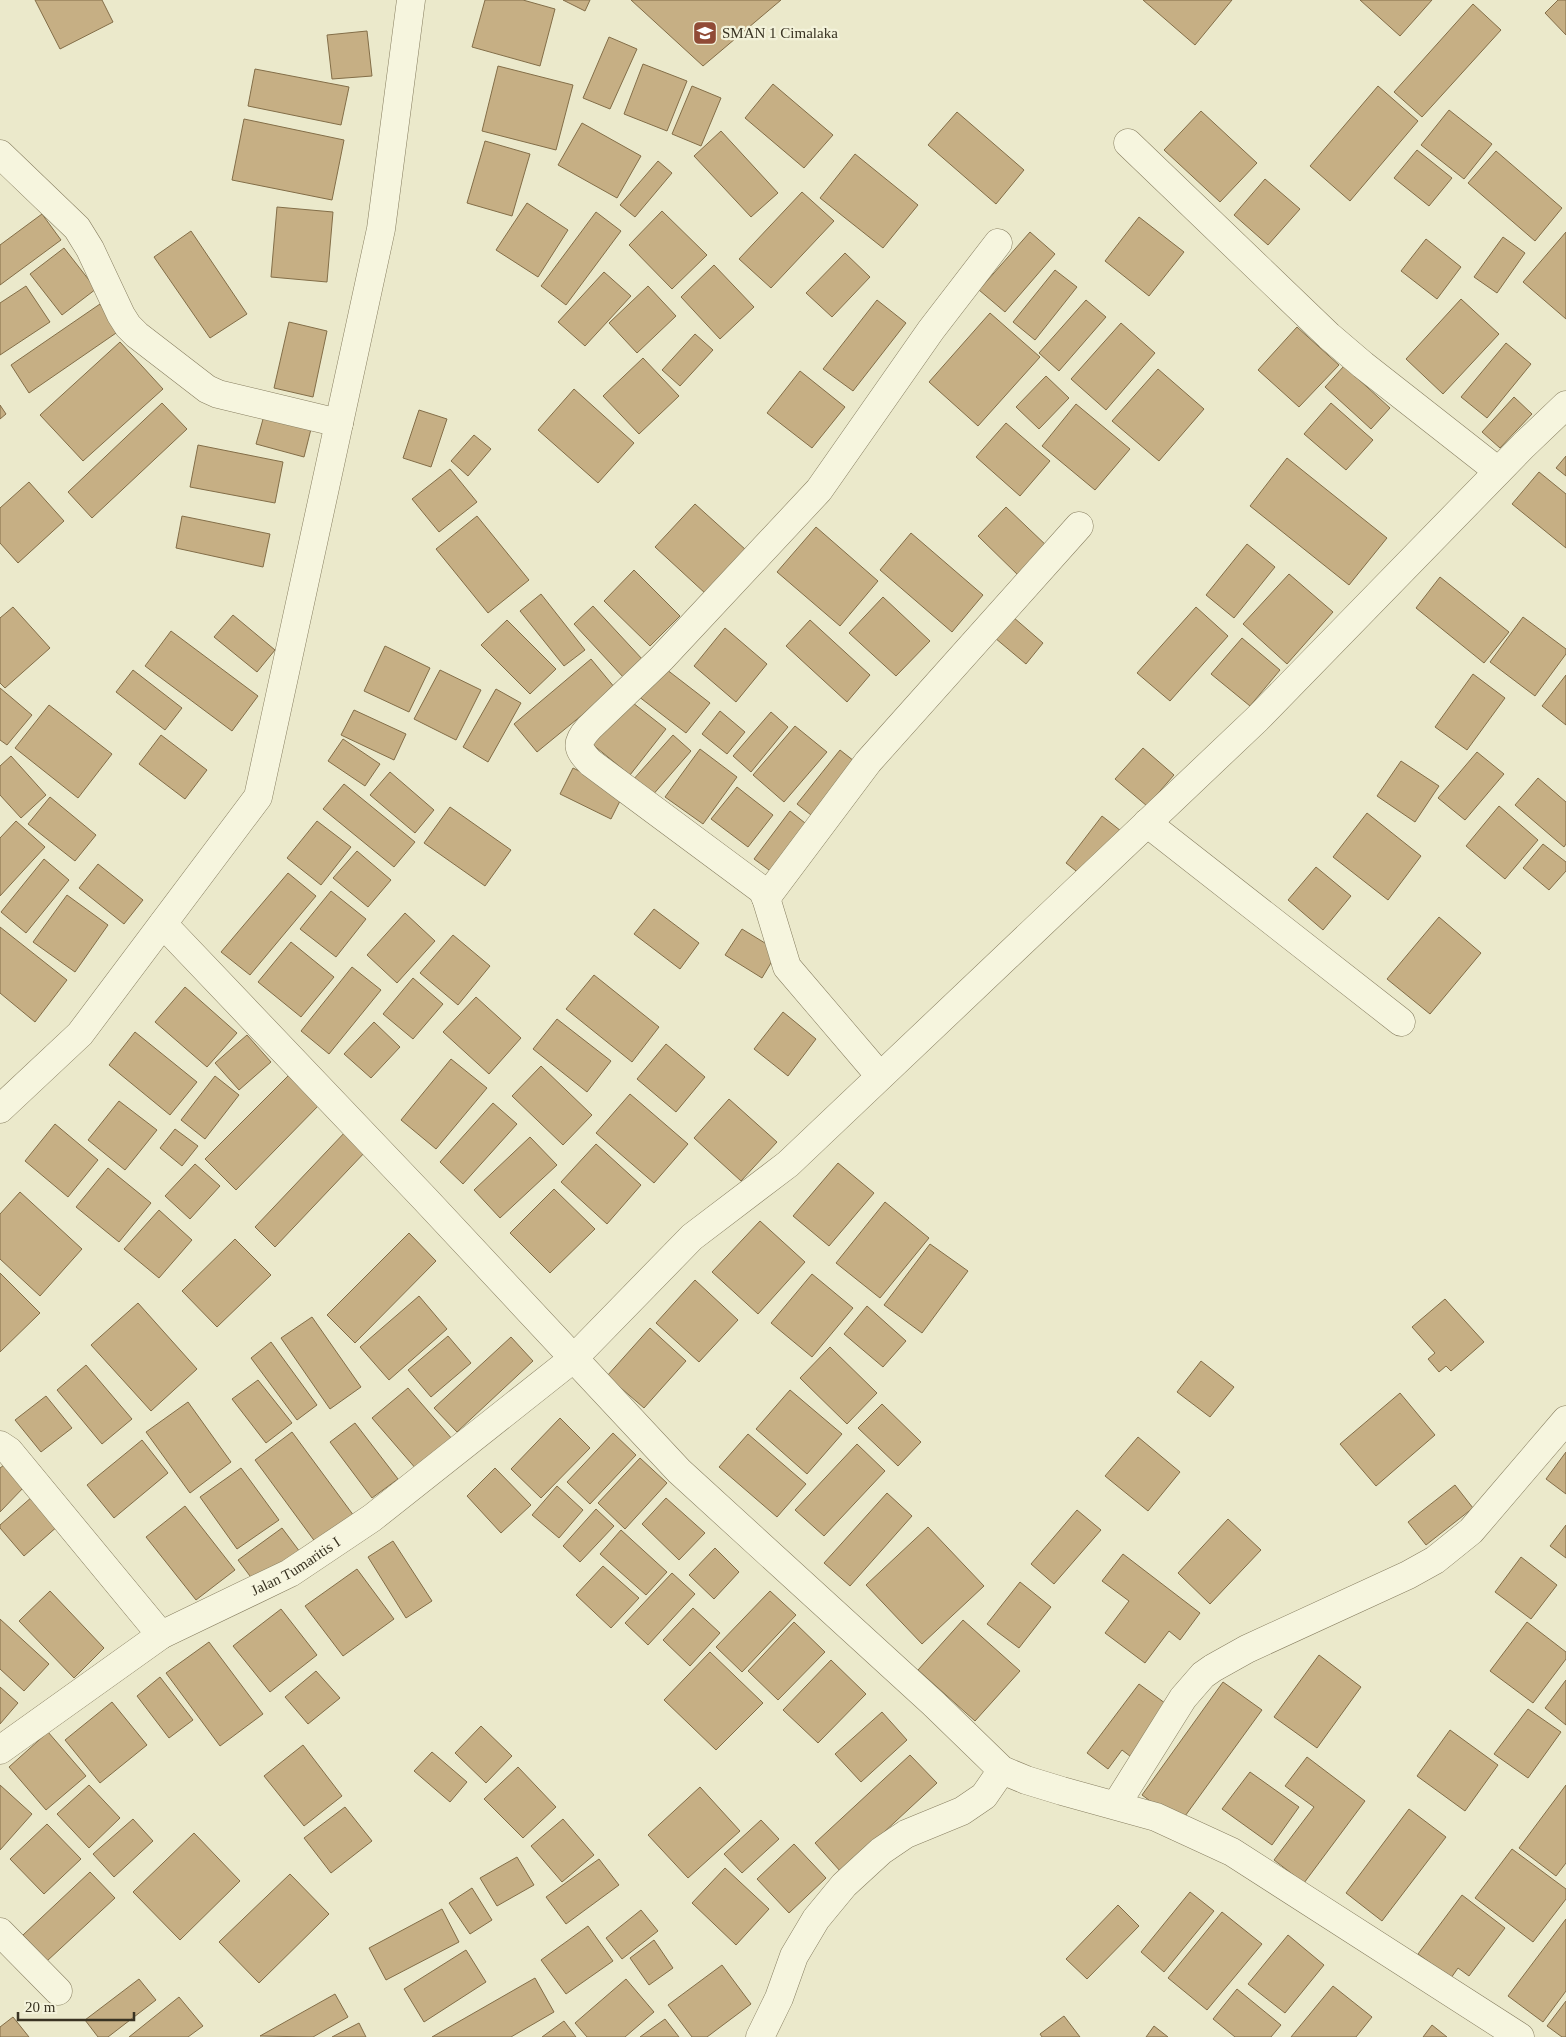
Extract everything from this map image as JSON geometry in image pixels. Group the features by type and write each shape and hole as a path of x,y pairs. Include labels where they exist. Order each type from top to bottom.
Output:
{"street":[{"path":"0,1109 80,1034 258,797 380,229 411,0"},
{"path":"1128,144 1329,336 1498,471"},
{"path":"0,154 77,228 90,249 121,315 128,326 144,341 207,389 218,394 339,423"},
{"path":"880,1076 787,967 766,898 755,883 591,764 582,754 579,744 581,737 661,659 819,490 931,330 998,243"},
{"name":"Jalan Tumaritis I","path":"0,1750 161,1635 290,1573 372,1518 574,1358 692,1237 788,1164 1257,719 1498,471 1566,405"},
{"path":"766,898 868,762 1079,526"},
{"path":"1147,823 1401,1022"},
{"path":"163,924 364,1134 679,1471 934,1704 1002,1770 1026,1780 1156,1817 1232,1852 1520,2037"},
{"path":"1116,1805 1183,1698 1203,1676 1213,1668 1247,1649 1408,1575 1435,1560 1472,1531 1566,1420"},
{"path":"0,1445 9,1451 161,1635"},
{"path":"760,2037 779,1998 794,1956 816,1918 844,1885 881,1851 906,1834 962,1811 984,1796 1002,1770"},
{"path":"0,1932 58,1991"}],"building":[{"path":"35,0 102,0 113,22 60,49"},
{"path":"485,0 523,0 555,9 540,66 472,47"},
{"path":"563,0 590,0 585,11"},
{"name":"SMAN 1 Cimalaka","path":"631,0 781,0 703,66"},
{"path":"1143,0 1232,0 1195,45"},
{"path":"1360,0 1432,0 1400,36"},
{"path":"1558,0 1566,0 1566,35 1545,13"},
{"path":"1473,4 1501,30 1422,117 1394,92"},
{"path":"367,31 372,76 332,79 327,35"},
{"path":"609,37 637,49 610,109 583,98"},
{"path":"643,64 687,81 667,131 624,114"},
{"path":"498,66 573,85 556,150 482,131"},
{"path":"255,69 349,87 341,125 248,106"},
{"path":"773,84 833,135 804,168 745,118"},
{"path":"692,86 721,98 701,146 672,134"},
{"path":"1378,86 1418,121 1350,201 1310,166"},
{"path":"1449,110 1492,144 1464,179 1421,145"},
{"path":"1201,111 1257,163 1220,202 1164,150"},
{"path":"957,112 1024,170 996,204 928,145"},
{"path":"244,119 344,140 332,200 232,180"},
{"path":"582,123 641,156 617,198 558,165"},
{"path":"721,131 778,193 751,217 694,156"},
{"path":"485,141 530,154 512,216 467,203"},
{"path":"1417,150 1452,178 1429,206 1394,178"},
{"path":"1496,151 1562,208 1535,241 1468,183"},
{"path":"855,154 918,205 883,248 820,198"},
{"path":"658,161 672,173 635,217 620,205"},
{"path":"1265,179 1300,209 1268,245 1234,215"},
{"path":"802,192 834,221 771,288 739,259"},
{"path":"527,203 568,230 538,277 496,250"},
{"path":"277,207 333,212 327,282 271,277"},
{"path":"662,211 707,255 672,289 629,245"},
{"path":"596,212 621,231 566,305 541,286"},
{"path":"42,214 61,240 0,285 0,245"},
{"path":"1139,217 1184,252 1149,296 1105,261"},
{"path":"191,231 247,314 210,338 154,257"},
{"path":"1030,232 1055,254 1005,312 979,290"},
{"path":"1566,232 1566,319 1523,282"},
{"path":"1503,237 1525,253 1497,293 1474,277"},
{"path":"1426,239 1461,267 1437,299 1401,271"},
{"path":"64,248 96,289 62,315 30,274"},
{"path":"845,253 870,277 832,317 806,293"},
{"path":"714,265 754,307 720,339 681,297"},
{"path":"1055,270 1077,287 1035,340 1013,322"},
{"path":"604,272 631,296 585,346 558,322"},
{"path":"26,286 50,322 0,355 0,303"},
{"path":"648,286 676,316 637,353 609,323"},
{"path":"1461,299 1499,334 1443,394 1406,359"},
{"path":"877,300 906,323 853,391 823,369"},
{"path":"1086,300 1106,317 1059,371 1039,353"},
{"path":"100,304 119,331 29,393 11,365"},
{"path":"990,313 1040,357 978,426 929,382"},
{"path":"289,322 327,331 313,397 274,388"},
{"path":"1121,323 1155,353 1106,410 1071,379"},
{"path":"1297,327 1339,365 1299,407 1258,370"},
{"path":"695,334 713,350 680,386 662,370"},
{"path":"120,342 163,389 83,461 40,415"},
{"path":"1506,343 1531,364 1487,418 1461,397"},
{"path":"643,358 679,396 639,434 603,396"},
{"path":"1344,366 1390,408 1371,429 1325,387"},
{"path":"1158,369 1204,409 1159,461 1112,421"},
{"path":"800,371 845,407 812,448 767,413"},
{"path":"1046,376 1069,398 1039,429 1016,407"},
{"path":"574,389 634,443 598,483 538,430"},
{"path":"1514,397 1532,414 1500,448 1482,432"},
{"path":"162,403 187,429 92,518 68,492"},
{"path":"1331,403 1373,440 1346,470 1304,434"},
{"path":"1076,404 1130,449 1095,490 1042,446"},
{"path":"0,405 6,414 0,419"},
{"path":"419,410 447,419 431,467 403,458"},
{"path":"265,412 312,425 304,457 256,444"},
{"path":"1006,423 1050,461 1020,496 976,457"},
{"path":"474,435 491,449 468,476 451,461"},
{"path":"198,445 283,462 275,503 190,487"},
{"path":"1566,456 1566,476 1556,468"},
{"path":"1287,458 1387,538 1349,585 1250,506"},
{"path":"450,469 477,502 439,532 412,499"},
{"path":"1539,472 1566,494 1566,548 1512,504"},
{"path":"29,482 64,521 18,563 0,543 0,508"},
{"path":"695,504 746,550 706,594 655,547"},
{"path":"1006,507 1049,548 1020,577 978,536"},
{"path":"182,516 270,534 263,567 176,548"},
{"path":"477,516 529,580 488,613 436,549"},
{"path":"816,527 878,581 840,626 777,572"},
{"path":"911,533 983,595 952,632 880,570"},
{"path":"1247,544 1275,567 1234,618 1206,595"},
{"path":"634,570 680,616 650,646 604,601"},
{"path":"1289,574 1333,612 1287,664 1243,624"},
{"path":"1440,577 1509,632 1484,663 1416,608"},
{"path":"541,594 585,650 564,666 520,611"},
{"path":"883,597 930,641 896,676 849,633"},
{"path":"593,606 643,660 624,678 574,624"},
{"path":"13,607 50,648 5,688 0,683 0,618"},
{"path":"1196,607 1228,636 1170,701 1137,673"},
{"path":"233,615 275,650 257,672 214,637"},
{"path":"1013,617 1043,643 1026,664 995,638"},
{"path":"1523,617 1566,649 1566,654 1535,696 1490,662"},
{"path":"507,620 556,669 530,694 481,645"},
{"path":"810,620 870,675 847,702 786,646"},
{"path":"725,628 767,664 736,702 694,666"},
{"path":"171,631 258,696 232,731 145,666"},
{"path":"1242,638 1280,670 1250,706 1211,674"},
{"path":"385,646 430,668 409,712 364,691"},
{"path":"591,659 615,688 537,752 514,724"},
{"path":"662,666 710,703 686,733 638,696"},
{"path":"133,670 182,708 165,730 116,692"},
{"path":"440,670 481,690 456,740 414,719"},
{"path":"1473,674 1505,698 1467,750 1435,727"},
{"path":"1566,675 1566,725 1542,706"},
{"path":"0,688 32,715 7,745 0,740"},
{"path":"496,689 521,703 488,762 463,747"},
{"path":"628,699 666,729 630,775 592,744"},
{"path":"49,705 112,754 78,798 15,748"},
{"path":"354,710 406,734 394,760 341,735"},
{"path":"720,711 745,732 727,754 702,734"},
{"path":"771,712 788,727 751,772 733,756"},
{"path":"795,726 827,752 784,802 753,775"},
{"path":"161,735 207,770 185,799 139,764"},
{"path":"673,735 691,751 651,797 632,781"},
{"path":"343,739 380,764 365,786 328,761"},
{"path":"1143,748 1174,775 1147,806 1115,779"},
{"path":"700,749 737,777 703,824 665,797"},
{"path":"840,750 863,768 820,822 797,804"},
{"path":"1477,752 1504,774 1465,820 1438,798"},
{"path":"11,756 46,795 21,818 0,795 0,766"},
{"path":"1401,761 1439,786 1415,822 1377,796"},
{"path":"573,768 624,793 611,819 560,794"},
{"path":"390,772 434,810 415,833 370,795"},
{"path":"1538,778 1566,802 1566,844 1564,847 1515,805"},
{"path":"344,784 415,842 394,867 323,809"},
{"path":"737,787 773,815 748,847 711,819"},
{"path":"50,797 96,835 75,861 28,824"},
{"path":"1499,806 1538,840 1505,879 1466,846"},
{"path":"450,807 511,850 485,886 424,843"},
{"path":"790,811 815,831 780,878 754,859"},
{"path":"1367,813 1421,856 1388,900 1333,857"},
{"path":"1102,816 1121,831 1085,878 1066,863"},
{"path":"16,821 45,847 0,896 0,838"},
{"path":"317,821 351,847 321,885 287,858"},
{"path":"1543,844 1566,862 1566,871 1549,890 1523,868"},
{"path":"357,851 391,880 368,907 333,878"},
{"path":"44,859 69,880 26,933 1,912"},
{"path":"98,864 143,900 124,924 79,888"},
{"path":"1316,867 1351,896 1323,930 1288,900"},
{"path":"288,873 316,896 250,975 221,952"},
{"path":"331,891 366,919 336,957 300,929"},
{"path":"67,895 108,925 75,972 33,942"},
{"path":"654,909 699,943 680,969 634,934"},
{"path":"405,913 435,941 397,983 367,955"},
{"path":"1439,917 1481,953 1430,1014 1387,979"},
{"path":"0,927 67,980 35,1022 0,993"},
{"path":"742,929 778,951 762,978 725,955"},
{"path":"453,935 490,966 458,1005 420,973"},
{"path":"291,942 334,977 301,1017 258,982"},
{"path":"352,967 381,990 329,1054 301,1031"},
{"path":"594,975 659,1027 632,1062 566,1009"},
{"path":"413,978 443,1004 413,1039 383,1014"},
{"path":"185,987 237,1033 207,1067 155,1022"},
{"path":"476,997 521,1038 489,1074 443,1032"},
{"path":"783,1012 816,1039 788,1076 754,1049"},
{"path":"557,1019 611,1061 587,1092 533,1049"},
{"path":"374,1022 400,1047 371,1078 344,1054"},
{"path":"135,1032 197,1082 170,1115 109,1065"},
{"path":"247,1035 271,1062 239,1090 215,1063"},
{"path":"666,1044 705,1077 676,1112 637,1079"},
{"path":"451,1059 487,1088 436,1149 401,1120"},
{"path":"541,1066 592,1115 563,1145 512,1096"},
{"path":"291,1073 321,1103 236,1190 205,1159"},
{"path":"215,1076 239,1095 205,1139 181,1120"},
{"path":"630,1094 688,1144 654,1183 596,1133"},
{"path":"729,1099 777,1142 741,1181 694,1138"},
{"path":"119,1101 157,1130 125,1170 88,1140"},
{"path":"493,1103 517,1124 463,1184 440,1162"},
{"path":"55,1124 98,1160 68,1197 25,1161"},
{"path":"175,1129 198,1146 182,1166 160,1148"},
{"path":"347,1130 367,1150 275,1247 255,1227"},
{"path":"530,1137 557,1165 500,1218 474,1190"},
{"path":"596,1144 641,1185 607,1224 561,1182"},
{"path":"838,1163 874,1193 829,1246 793,1216"},
{"path":"195,1164 220,1186 190,1219 165,1196"},
{"path":"108,1168 151,1203 119,1242 76,1207"},
{"path":"554,1189 595,1229 550,1273 510,1233"},
{"path":"20,1192 82,1249 40,1296 0,1259 0,1214"},
{"path":"885,1202 929,1238 880,1298 836,1263"},
{"path":"159,1210 192,1240 159,1278 124,1249"},
{"path":"760,1221 805,1262 758,1314 712,1272"},
{"path":"409,1233 436,1261 355,1343 327,1315"},
{"path":"235,1239 271,1275 217,1327 182,1291"},
{"path":"930,1244 968,1271 922,1333 884,1305"},
{"path":"0,1273 40,1313 0,1352"},
{"path":"812,1274 853,1308 812,1357 771,1323"},
{"path":"695,1280 738,1320 699,1362 656,1323"},
{"path":"419,1296 447,1329 389,1380 360,1347"},
{"path":"1445,1299 1484,1342 1451,1371 1446,1366 1439,1372 1428,1359 1435,1353 1412,1327"},
{"path":"138,1303 197,1369 151,1411 91,1345"},
{"path":"867,1306 906,1341 883,1367 844,1334"},
{"path":"312,1317 361,1387 330,1409 281,1338"},
{"path":"650,1328 686,1361 644,1408 607,1376"},
{"path":"448,1336 471,1363 431,1397 408,1370"},
{"path":"511,1337 533,1361 457,1432 434,1408"},
{"path":"271,1342 317,1405 297,1420 251,1358"},
{"path":"830,1347 877,1393 847,1424 800,1378"},
{"path":"1201,1361 1234,1387 1210,1417 1177,1392"},
{"path":"86,1365 132,1419 102,1444 57,1390"},
{"path":"258,1380 292,1423 266,1443 232,1399"},
{"path":"408,1388 453,1440 417,1470 372,1418"},
{"path":"790,1390 842,1434 807,1474 756,1429"},
{"path":"1400,1393 1435,1435 1376,1486 1340,1444"},
{"path":"46,1396 72,1428 41,1452 15,1420"},
{"path":"188,1402 231,1462 190,1493 146,1432"},
{"path":"882,1404 921,1442 898,1466 858,1428"},
{"path":"560,1418 590,1448 541,1498 511,1469"},
{"path":"355,1423 398,1479 372,1498 330,1442"},
{"path":"292,1432 354,1516 316,1543 255,1460"},
{"path":"613,1433 636,1455 590,1504 567,1482"},
{"path":"748,1434 806,1484 777,1517 719,1467"},
{"path":"1138,1437 1180,1472 1148,1511 1105,1476"},
{"path":"142,1440 168,1473 114,1518 87,1485"},
{"path":"857,1444 885,1471 824,1536 795,1510"},
{"path":"1566,1452 1566,1494 1546,1479"},
{"path":"640,1458 667,1483 625,1529 598,1503"},
{"path":"4,1465 25,1486 0,1512 0,1468"},
{"path":"241,1468 279,1520 237,1549 200,1497"},
{"path":"495,1468 531,1505 501,1533 467,1496"},
{"path":"1455,1485 1473,1508 1426,1545 1408,1522"},
{"path":"557,1486 583,1510 559,1538 532,1515"},
{"path":"887,1493 912,1516 850,1586 824,1563"},
{"path":"33,1496 59,1525 24,1556 0,1528 0,1525"},
{"path":"666,1498 705,1533 679,1560 642,1524"},
{"path":"185,1506 235,1570 196,1600 146,1537"},
{"path":"596,1509 614,1526 580,1562 563,1546"},
{"path":"1077,1510 1101,1530 1054,1584 1031,1564"},
{"path":"1228,1519 1261,1550 1210,1604 1178,1573"},
{"path":"1566,1525 1566,1558 1550,1546"},
{"path":"928,1527 984,1586 922,1644 866,1585"},
{"path":"282,1528 303,1556 259,1588 238,1560"},
{"path":"621,1530 667,1572 646,1595 600,1554"},
{"path":"393,1541 432,1601 406,1618 368,1557"},
{"path":"715,1548 739,1572 714,1599 689,1575"},
{"path":"1123,1554 1200,1613 1180,1640 1169,1631 1145,1663 1105,1633 1129,1601 1102,1581"},
{"path":"1521,1557 1557,1585 1531,1619 1495,1592"},
{"path":"603,1566 639,1598 611,1628 576,1595"},
{"path":"357,1569 394,1619 343,1656 305,1606"},
{"path":"672,1573 695,1594 648,1645 625,1623"},
{"path":"1020,1582 1051,1607 1019,1648 987,1624"},
{"path":"50,1591 104,1648 74,1678 19,1621"},
{"path":"770,1591 796,1615 742,1672 716,1647"},
{"path":"693,1608 720,1633 690,1666 663,1640"},
{"path":"281,1609 317,1655 270,1692 233,1646"},
{"path":"0,1619 49,1664 24,1691 0,1669"},
{"path":"963,1620 1020,1671 975,1721 918,1670"},
{"path":"794,1622 825,1652 778,1700 748,1671"},
{"path":"1527,1622 1566,1652 1566,1659 1533,1703 1490,1671"},
{"path":"209,1642 263,1714 220,1746 166,1673"},
{"path":"710,1652 763,1703 716,1750 664,1700"},
{"path":"1319,1655 1361,1687 1317,1748 1274,1717"},
{"path":"831,1660 866,1694 818,1743 783,1710"},
{"path":"316,1671 340,1698 308,1724 285,1697"},
{"path":"160,1677 193,1720 169,1738 137,1696"},
{"path":"1566,1680 1566,1725 1545,1708"},
{"path":"1223,1682 1262,1710 1180,1823 1142,1795"},
{"path":"1139,1684 1173,1709 1135,1760 1122,1750 1108,1769 1087,1753"},
{"path":"0,1687 18,1703 0,1724"},
{"path":"112,1702 147,1745 100,1783 65,1740"},
{"path":"1528,1709 1561,1732 1528,1778 1494,1754"},
{"path":"882,1712 907,1740 861,1782 835,1754"},
{"path":"481,1726 512,1756 486,1783 455,1753"},
{"path":"1450,1730 1498,1765 1465,1811 1417,1776"},
{"path":"48,1732 86,1776 46,1810 9,1767"},
{"path":"303,1745 342,1796 304,1826 264,1776"},
{"path":"432,1752 467,1782 450,1802 414,1771"},
{"path":"910,1755 937,1783 841,1872 815,1843"},
{"path":"1307,1757 1365,1801 1304,1883 1274,1860 1314,1807 1285,1786"},
{"path":"518,1767 556,1807 523,1838 484,1799"},
{"path":"1250,1772 1299,1807 1272,1845 1222,1809"},
{"path":"0,1785 32,1814 0,1850"},
{"path":"89,1785 120,1818 89,1848 57,1814"},
{"path":"1566,1785 1566,1863 1556,1876 1519,1848"},
{"path":"700,1787 740,1831 688,1878 648,1835"},
{"path":"345,1807 372,1841 331,1873 304,1838"},
{"path":"1409,1809 1446,1837 1382,1921 1346,1893"},
{"path":"133,1819 153,1841 114,1877 93,1854"},
{"path":"563,1819 594,1855 562,1882 531,1846"},
{"path":"761,1820 779,1839 742,1873 724,1854"},
{"path":"47,1824 81,1859 44,1894 10,1859"},
{"path":"194,1833 240,1881 180,1940 133,1892"},
{"path":"794,1844 826,1878 789,1913 757,1879"},
{"path":"1512,1849 1566,1889 1566,1899 1533,1942 1475,1898"},
{"path":"517,1857 534,1885 497,1906 480,1878"},
{"path":"599,1859 619,1885 566,1924 546,1897"},
{"path":"725,1868 769,1909 736,1945 692,1903"},
{"path":"90,1872 115,1898 47,1961 23,1935"},
{"path":"290,1874 329,1914 259,1983 219,1942"},
{"path":"472,1888 492,1920 470,1934 449,1903"},
{"path":"1190,1892 1214,1911 1164,1972 1141,1952"},
{"path":"1462,1895 1505,1928 1469,1976 1458,1968 1451,1978 1418,1954"},
{"path":"1118,1905 1139,1926 1087,1979 1066,1959"},
{"path":"442,1909 459,1942 386,1980 369,1948"},
{"path":"641,1910 658,1931 622,1959 606,1938"},
{"path":"1222,1912 1262,1944 1207,2010 1168,1978"},
{"path":"1566,1919 1566,1991 1543,2022 1508,1996"},
{"path":"588,1926 613,1961 566,1994 541,1960"},
{"path":"1288,1935 1324,1965 1285,2013 1248,1984"},
{"path":"654,1940 673,1968 649,1985 630,1958"},
{"path":"466,1950 486,1982 424,2022 404,1989"},
{"path":"722,1965 751,2004 707,2037 692,2037 668,2005"},
{"path":"535,1978 554,2012 511,2037 432,2037"},
{"path":"139,1979 156,2000 108,2037 98,2037 85,2020"},
{"path":"626,1979 654,2012 625,2037 587,2037 575,2023"},
{"path":"1333,1986 1372,2017 1356,2037 1291,2037"},
{"path":"1237,1989 1281,2025 1271,2037 1235,2037 1213,2019"},
{"path":"335,1994 348,2017 313,2037 260,2036"},
{"path":"179,1997 203,2026 188,2037 129,2037"},
{"path":"1566,2001 1566,2037 1562,2037 1547,2026"},
{"path":"1064,2016 1080,2037 1042,2037 1040,2034"},
{"path":"13,2017 29,2037 0,2037 0,2027"},
{"path":"665,2019 679,2037 640,2037"},
{"path":"564,2021 576,2037 542,2037"},
{"path":"359,2023 366,2037 332,2037"},
{"path":"1432,2025 1447,2037 1423,2037"},
{"path":"1154,2026 1168,2037 1146,2037"}],"place":[{"name":"SMAN 1 Cimalaka","path":"705,33"}]}
